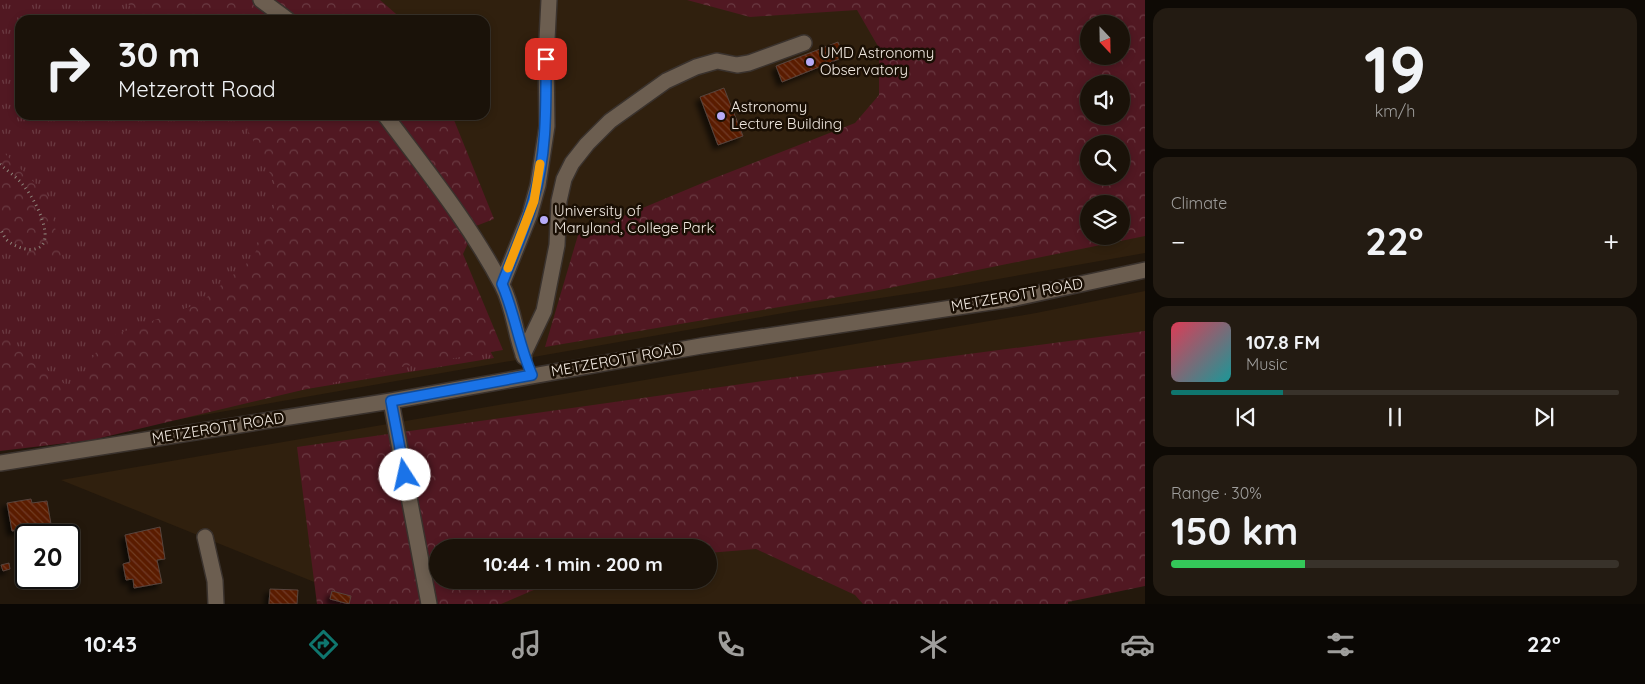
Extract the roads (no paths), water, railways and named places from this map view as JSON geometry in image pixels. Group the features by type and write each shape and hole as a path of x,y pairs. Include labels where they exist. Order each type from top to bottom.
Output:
{"street":[{"path":"261,0 281,15"},
{"path":"502,284 530,214 538,185 546,126 546,59 549,0"},
{"path":"523,355 544,311 557,246 559,201 564,179 572,163 588,144 610,121 666,81 696,67 717,61 736,65 750,63 804,43"},
{"path":"388,120 445,194 502,284 510,303 523,355 532,375"},
{"name":"METZEROTT ROAD","path":"0,463 391,401 532,375 1011,298 1145,270"},
{"path":"391,401 429,604"},
{"path":"205,537 214,581 216,604"}],"place":[{"name":"UMD Astronomy Observatory","path":"810,62"},
{"name":"Astronomy Lecture Building","path":"721,116"},
{"name":"University of Maryland, College Park","path":"544,220"}]}
